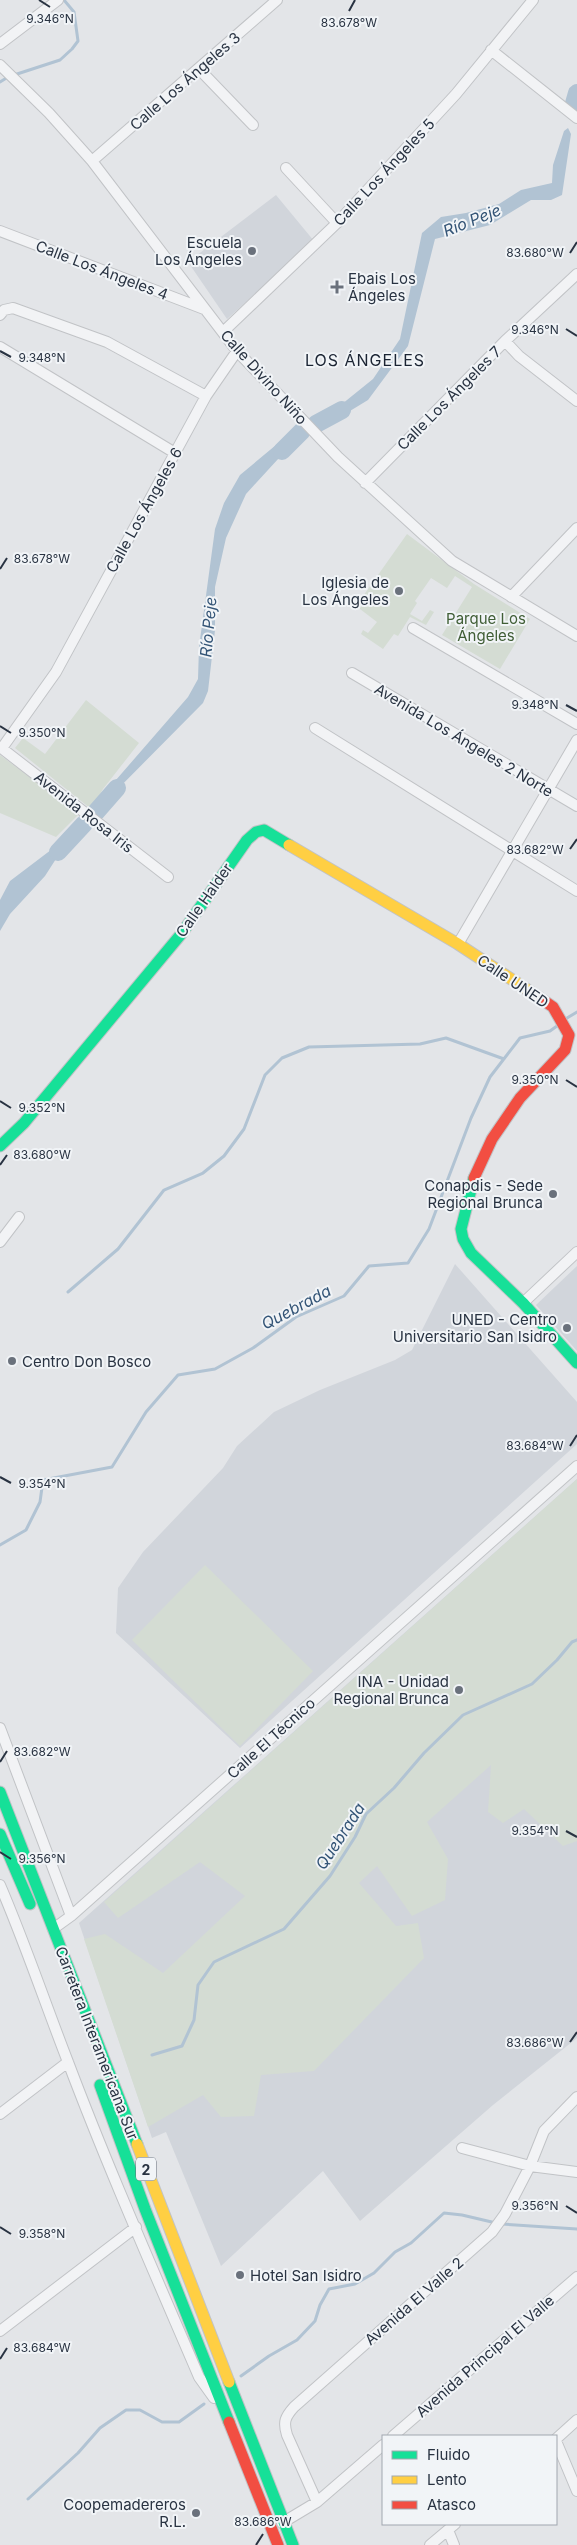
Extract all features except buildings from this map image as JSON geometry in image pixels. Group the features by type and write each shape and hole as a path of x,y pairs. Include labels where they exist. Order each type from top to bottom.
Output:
{"main road":[{"name":"Calle Halder","path":"0,1146 24,1122 182,933 247,840 256,832 264,830 458,944"},
{"name":"Calle UNED","path":"458,944 553,1007 569,1035 565,1050 520,1098 504,1120 482,1158 472,1182 462,1218 463,1239 471,1253 523,1303 577,1363"},
{"name":"Carretera Interamericana Sur","path":"0,1792 294,2545"},
{"path":"0,1807 0,1816"},
{"path":"0,1824 6,1826 33,1879"},
{"name":"Carretera Interamericana Sur","path":"0,1834 59,1969 121,2143 278,2545"},
{"path":"21,1884 53,1929 59,1969"}],"street":[{"path":"0,44 58,0"},
{"name":"Calle Los Ángeles 3","path":"92,161 200,69 277,0"},
{"name":"Calle Los Ángeles 5","path":"223,332 337,223 456,94 533,0"},
{"path":"491,50 577,118"},
{"name":"Calle Divino Niño","path":"0,65 92,161 237,350 313,432 365,483 452,561 577,636"},
{"path":"200,69 253,125"},
{"path":"286,168 337,223"},
{"name":"Calle Los Ángeles 4","path":"0,231 205,310"},
{"name":"Calle Los Ángeles 7","path":"365,483 505,340 576,276"},
{"path":"0,314 4,310 13,308 107,342 206,396"},
{"path":"505,340 519,356 577,401"},
{"path":"0,347 175,453"},
{"name":"Calle Los Ángeles 6","path":"1,748 56,672 206,396 237,350"},
{"path":"511,598 577,528"},
{"path":"413,628 577,724"},
{"name":"Avenida Los Ángeles 2 Norte","path":"352,673 577,806"},
{"path":"315,728 577,891"},
{"path":"458,944 577,740"},
{"name":"Avenida Rosa Iris","path":"1,748 168,878"},
{"path":"0,1242 19,1217"},
{"path":"523,1303 577,1252"},
{"name":"Calle El Técnico","path":"53,1929 71,1916 577,1466"},
{"path":"0,1728 71,1916"},
{"path":"0,1885 27,1949 68,2062 199,2377 209,2393 224,2408"},
{"path":"0,2114 68,2062"},
{"name":"Avenida El Valle 2","path":"318,2502 287,2435 284,2423 286,2416 494,2229 530,2166 544,2131 577,2096"},
{"path":"104,2151 121,2143"},
{"path":"462,2148 530,2166 577,2172"},
{"path":"0,2331 136,2227"},
{"name":"Avenida Principal El Valle","path":"394,2435 577,2277"},
{"path":"557,2439 577,2420"},
{"path":"557,2442 577,2491"},
{"path":"272,2528 318,2502 382,2446"},
{"path":"430,2545 452,2527"},
{"path":"452,2527 454,2545"}],"shaded area":[{"name":"Escuela Los Ángeles","path":"276,195 314,241 227,319 188,262"},
{"path":"455,1264 577,1402 577,1444 240,1748 116,1633 118,1588 143,1552 223,1468 237,1446 274,1412 320,1390 395,1360 412,1350"},
{"name":"UNED - Centro Universitario San Isidro","path":"577,1266 577,1351 536,1305"},
{"name":"INA - Unidad Regional Brunca","path":"577,1479 577,2038 493,2105 360,2221 323,2171 221,2266 166,2132 152,2138 79,1923"}],"green space":[{"name":"Parque Los Ángeles","path":"407,534 474,584 530,619 500,669 442,635 472,587 455,576 447,588 431,578 415,601 417,603 410,614 422,621 430,610 434,612 426,625 410,617 398,636 394,634 383,649 361,634 363,630 368,633 377,622 356,606"},
{"path":"86,700 139,743 103,789 91,809 15,748 23,738 45,754"},
{"path":"0,755 79,814 56,837 0,813"},
{"path":"577,1479 577,1841 563,1846 524,1809 503,1823 488,1812 491,1765 427,1822 448,1859 445,1900 412,1916 377,1866 359,1883 396,1926 418,1923 424,1958 314,2071 261,2075 254,2116 221,2117 203,2095 148,2127 84,1939 105,1934 163,1973 245,1896 200,1862 118,1918 104,1902"},
{"path":"205,1565 313,1671 240,1746 132,1640"}],"water":[{"path":"568,128 571,134 562,195 551,200 531,200 490,225 435,239 408,346 368,400 345,414 321,421 373,379 400,339 422,233 441,217 466,213 499,204 521,190 552,183 553,165 564,131"},
{"path":"297,435 290,446 246,494 226,538 215,587 215,630 208,691 203,703 101,806 109,788 188,697 198,679 199,647 215,529 224,503 240,475 282,440"},
{"path":"72,834 45,876 10,914 0,931 0,900 10,881"}],"waterway":[{"name":"Quebrada","path":"14,75 60,60 78,41 74,12 64,0"},
{"name":"Quebrada","path":"0,82 8,77"},
{"name":"Río Peje","path":"573,107 577,93"},
{"name":"Río Peje","path":"316,424 342,410"},
{"name":"Río Peje","path":"282,451 302,431"},
{"name":"Río Peje","path":"96,812 117,788"},
{"name":"Río Peje","path":"58,852 84,824"},
{"path":"567,1018 577,1012"},
{"name":"Quebrada","path":"0,1545 26,1530 40,1502 43,1480 112,1467 146,1412 178,1375 215,1369 253,1348 296,1317 344,1296 369,1266 408,1263 429,1229 471,1118 490,1077 520,1038 550,1031 557,1026"},
{"name":"Quebrada","path":"68,1292 118,1249 164,1190 203,1173 224,1156 244,1129 265,1075 282,1058 309,1047 420,1044 446,1038 504,1059"},
{"name":"Quebrada","path":"152,2055 182,2046 194,2020 198,1985 214,1962 284,1929 330,1876 355,1837 366,1814 394,1788 424,1753 463,1715 532,1684 557,1660 572,1642 577,1640"},
{"path":"241,2376 269,2356 297,2340 315,2321 320,2305 329,2289 355,2284 374,2273 395,2252 411,2243 444,2213 496,2223"},
{"path":"502,2224 577,2229"},
{"path":"28,2499 78,2453 100,2428 126,2410 140,2410 162,2422 179,2422 204,2404"}],"traffic: fast":[{"path":"0,1146 24,1123 182,933 247,840 256,832 264,830 289,845"},
{"path":"474,1178 461,1229 463,1239 471,1253 523,1303 577,1363"},
{"path":"0,1792 137,2144"},
{"path":"0,1834 30,1904"},
{"path":"100,2085 145,2209 229,2422"},
{"path":"229,2382 293,2545"}],"traffic: slow":[{"path":"289,845 458,944 540,998"},
{"path":"137,2144 229,2382"}],"traffic: jam":[{"path":"474,1178 492,1139 520,1098 565,1050 569,1035 553,1007 540,998"},
{"path":"229,2422 278,2545"}],"place":[{"name":"Escuela Los Ángeles","path":"252,251"},
{"name":"Ebais Los Ángeles","path":"337,287"},
{"name":"Iglesia de Los Ángeles","path":"399,591"},
{"name":"Conapdis - Sede Regional Brunca","path":"553,1194"},
{"name":"UNED - Centro Universitario San Isidro","path":"567,1328"},
{"name":"Centro Don Bosco","path":"12,1361"},
{"name":"INA - Unidad Regional Brunca","path":"459,1690"},
{"name":"Hotel San Isidro","path":"240,2275"},
{"name":"Coopemadereros R.L.","path":"196,2513"}],"district":[{"name":"LOS ÁNGELES","path":"365,360"}]}
